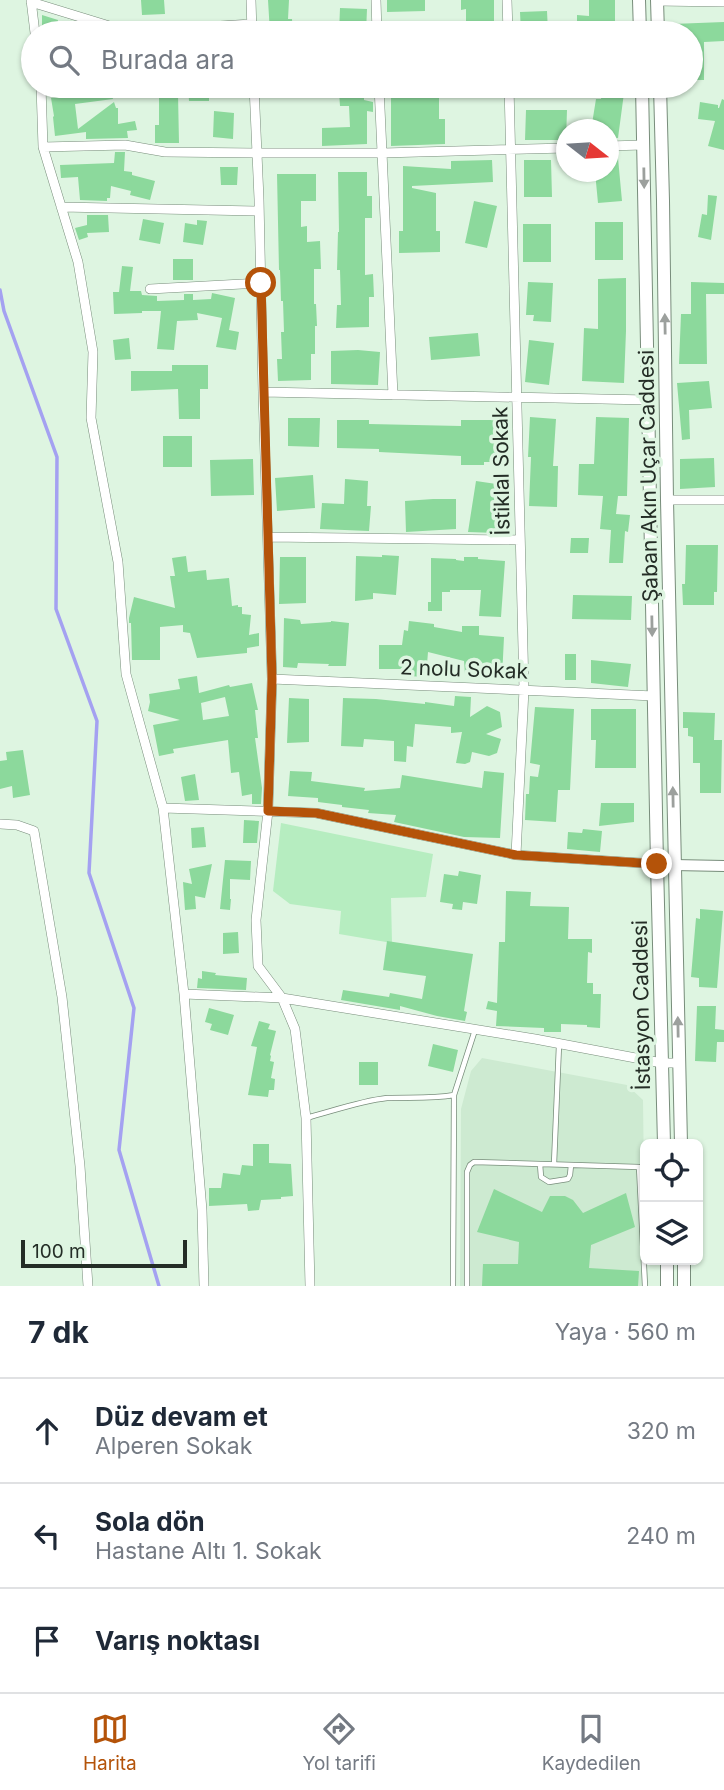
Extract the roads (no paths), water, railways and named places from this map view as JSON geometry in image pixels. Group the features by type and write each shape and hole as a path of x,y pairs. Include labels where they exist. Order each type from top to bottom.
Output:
{"main road":[{"path":"639,0 640,21"},
{"path":"657,0 658,21"},
{"name":"Şaban Akın Uçar Caddesi","path":"642,98 657,864"},
{"name":"Şaban Akın Uçar Caddesi","path":"660,98 674,865"},
{"path":"657,864 674,865"},
{"name":"İstasyon Caddesi","path":"657,864 664,1139"},
{"name":"İstasyon Caddesi","path":"674,865 681,1139"},
{"path":"667,1265 667,1286"},
{"path":"684,1265 684,1286"}],"street":[{"path":"251,0 251,21"},
{"path":"376,0 377,21"},
{"path":"507,0 508,21"},
{"path":"657,0 724,2"},
{"path":"34,21 31,1 94,21"},
{"path":"41,98 43,147 78,262 93,352 91,418 118,562 126,674 163,808 184,994 202,1210 204,1286"},
{"path":"255,98 272,679 268,811 256,920 258,967 282,998 295,1029 306,1118 310,1286"},
{"path":"381,98 393,394"},
{"name":"İstiklal Sokak","path":"509,98 524,689 516,855"},
{"path":"43,147 125,145 165,152 257,153 556,148"},
{"path":"619,146 643,145"},
{"path":"61,206 259,211"},
{"path":"150,289 261,283"},
{"path":"263,392 648,400"},
{"path":"667,500 724,500"},
{"path":"268,537 520,540"},
{"name":"2 nolu Sokak","path":"272,679 654,696"},
{"path":"163,808 316,813 516,855 657,864"},
{"path":"0,824 17,825 34,831 62,997 80,1166 88,1286"},
{"path":"674,865 724,866"},
{"path":"184,994 282,998 662,1063 679,1063"}],"lane":[{"path":"453,1286 454,1095 475,1029"},
{"path":"554,1164 559,1044"},
{"path":"306,1118 386,1098 436,1098 454,1095"},
{"path":"467,1286 468,1169 474,1162 639,1167 645,1286"},
{"path":"540,1164 541,1177 550,1182 568,1180 571,1165"}],"waterway":[{"path":"0,290 4,311 57,457 56,609 97,721 89,873 134,1008 119,1150 159,1286"}]}
